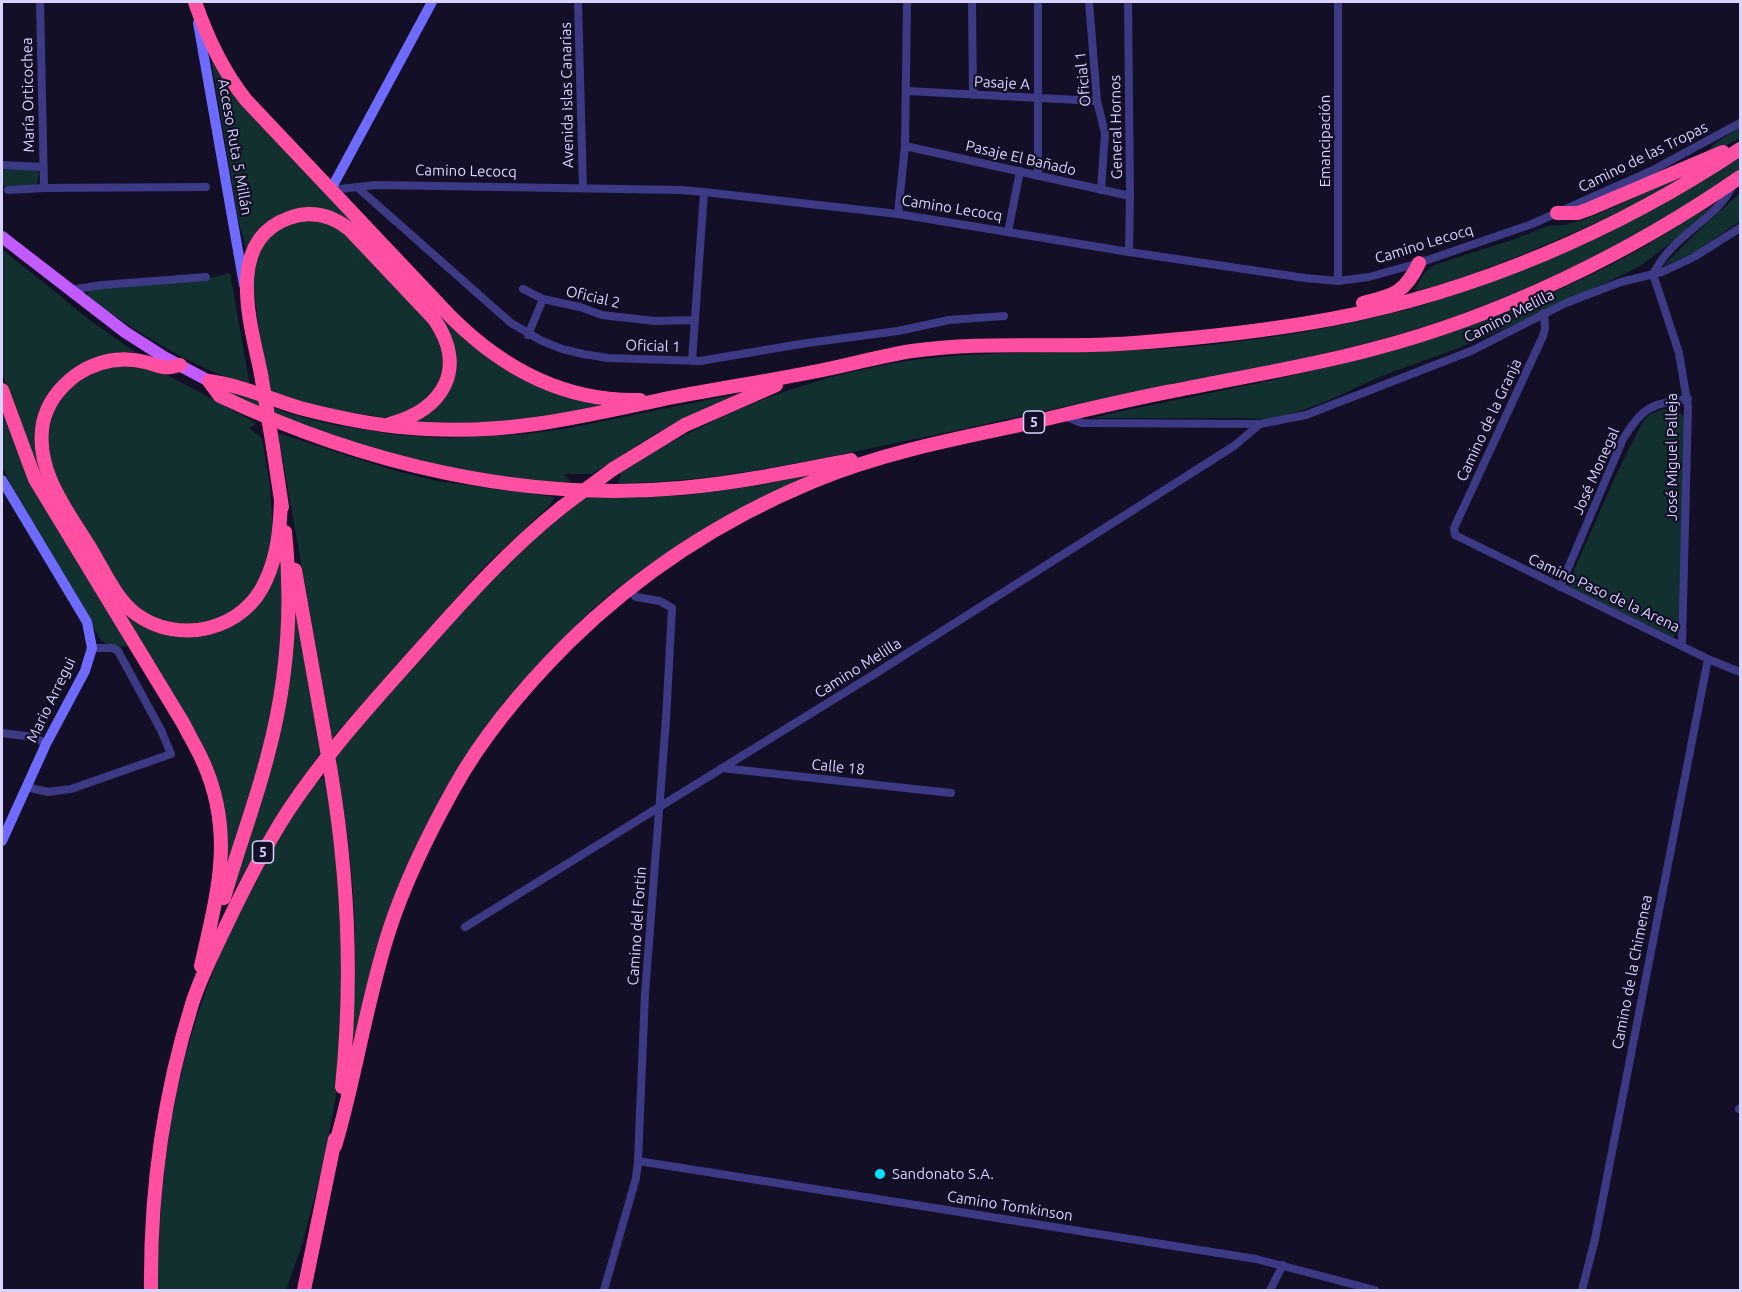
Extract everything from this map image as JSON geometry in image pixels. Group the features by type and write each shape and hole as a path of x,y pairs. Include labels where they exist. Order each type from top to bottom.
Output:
{"highway":[{"path":"195,2 215,52 233,84 330,191 466,333 509,365 538,380 588,395 633,400 669,398"},
{"path":"1557,213 1578,213 1590,209 1694,166 1740,143"},
{"name":"5","path":"151,1290 151,1234 161,1140 169,1096 192,1003 251,874 288,811 360,716 471,592 535,528 613,469 685,425 782,382 824,370 911,352 966,345 1118,344 1220,337 1334,319 1417,298 1534,258 1590,234 1655,201 1740,150"},
{"name":"5","path":"304,1290 334,1146 343,1118 375,981 389,931 404,890 438,818 473,758 513,703 562,649 629,589 717,528 770,501 837,472 913,448 1372,350 1512,302 1582,270 1676,219 1738,179"},
{"path":"192,1003 267,759 281,689 289,610 288,572 273,447 246,297 250,259 260,239 274,225 292,216 315,214 337,220 349,229 441,329 449,349 450,374 439,395 415,415 382,426"},
{"path":"1278,328 1297,318 1379,299 1394,293 1410,282 1419,263"},
{"path":"1400,269 1410,282"},
{"path":"180,365 165,369 142,361 121,359 96,364 68,382 50,404 44,418 41,450 49,479 119,595 135,613 158,626 172,630 198,631 225,623 253,601 266,582 279,543 281,500"},
{"path":"209,381 224,383 302,408 382,426 444,430 518,428 569,421 669,398 824,370"},
{"path":"209,381 220,396 327,440 426,469 524,485 605,490 682,488 717,484 913,448"},
{"path":"2,390 35,479 183,723 204,764 213,788 221,837 221,867 218,890 192,1003"},
{"path":"281,500 288,525 332,773 345,861 349,964 346,1051 334,1146"}],"main road":[{"path":"2,237 125,332 209,381"}],"street":[{"name":"María Orticochea","path":"40,2 44,188"},
{"name":"Acceso Ruta 5 Millán","path":"195,2 246,297"},
{"path":"330,191 432,2"},
{"name":"Avenida Islas Canarias","path":"578,2 583,188"},
{"path":"898,214 905,146 907,2"},
{"path":"972,2 973,94"},
{"path":"1038,2 1038,176"},
{"name":"Oficial 1","path":"1089,2 1097,101 1105,133 1101,190"},
{"name":"General Hornos","path":"1128,2 1129,252"},
{"name":"Emancipación","path":"1338,2 1338,281"},
{"name":"Pasaje A","path":"907,91 1097,101"},
{"name":"Camino de las Tropas","path":"1557,213 1651,171 1740,123"},
{"name":"Pasaje El Bañado","path":"905,146 1130,196"},
{"path":"2,165 43,167"},
{"path":"1008,232 1020,171"},
{"path":"1653,274 1669,250 1727,199 1738,179"},
{"name":"Camino Lecocq","path":"330,191 375,184 704,192 898,214 1129,252 1338,281 1369,277 1400,269 1522,228 1557,213"},
{"path":"8,190 206,187"},
{"name":"Oficial 1","path":"357,187 496,311 528,335 562,349 608,358 700,361 898,331 949,320 1004,316"},
{"path":"692,361 704,192"},
{"path":"1653,274 1694,257 1740,228"},
{"name":"Camino Melilla","path":"1062,416 1082,423 1260,424 1306,415 1471,351 1544,313 1621,282 1653,274"},
{"name":"José Miguel Palleja","path":"1653,274 1679,353 1688,399 1682,644"},
{"path":"68,290 206,277"},
{"name":"Oficial 2","path":"523,289 543,299 614,317 654,321 695,320"},
{"path":"528,335 543,299"},
{"name":"Camino de la Granja","path":"1456,537 1455,528 1543,336 1544,313"},
{"name":"José Monegal","path":"1560,587 1623,439 1631,426 1650,407 1688,399"},
{"name":"Camino Melilla","path":"465,927 1234,447 1260,424"},
{"name":"Mario Arregui","path":"2,480 83,615 91,637 92,648 82,677 46,744 2,842"},
{"name":"Camino Paso de la Arena","path":"1456,537 1682,644 1708,659 1740,672"},
{"name":"Camino del Fortin","path":"604,1290 636,1178 638,1161 645,994 672,608 660,601 636,597 629,589"},
{"path":"26,787 48,792 71,789 171,754 161,730 118,651 113,648 92,648"},
{"name":"Camino de la Chimenea","path":"1582,1290 1595,1239 1708,659"},
{"path":"2,733 34,737 46,744"},
{"name":"Calle 18","path":"722,768 951,793"},
{"name":"Camino Tomkinson","path":"638,1161 1185,1247 1283,1265 1375,1290"},
{"path":"1270,1290 1283,1265"}],"green space":[{"path":"210,52 387,258 466,341 506,370 543,388 616,407 479,426 411,423 424,416 441,401 454,350 351,225 293,211 282,214 264,226 247,252 239,223"},
{"path":"1740,127 1740,138 1714,152 1706,153 1714,144"},
{"path":"1740,155 1740,171 1628,238 1511,295 1429,325 1281,364 798,463 708,477 618,483 621,475 619,473 700,427 784,392 872,367 964,355 1122,351 1217,344 1312,330 1406,310 1509,275 1609,233 1612,229"},
{"path":"2,169 37,170 39,174 37,184 2,186"},
{"path":"1679,177 1634,204 1551,242 1466,276 1433,287 1414,290 1425,272 1434,265 1551,225 1562,225 1594,216"},
{"path":"1740,193 1740,221 1695,252 1663,266 1697,232"},
{"path":"1715,204 1676,239 1640,266 1508,328 1387,374 1317,405 1262,419 1091,418 1350,362 1451,332 1518,307 1587,277 1637,251"},
{"path":"310,218 338,226 436,327 447,353 437,393 393,419 305,405 271,396 266,378 252,277 259,247 282,225"},
{"path":"2,249 91,321 135,352 118,352 102,357 55,388 41,472 146,624 229,626 277,559 282,560 283,622 272,720 226,875 220,803 36,471 13,408 2,371"},
{"path":"230,273 250,386 204,368 169,350 87,296 90,288 206,279"},
{"path":"121,363 158,370 256,424 249,428 262,438 270,487 273,531 269,562 253,593 233,613 196,626 165,624 142,611 125,596 54,477 47,451 55,408 68,390 89,373"},
{"path":"227,391 235,391 287,413 335,425 397,435 443,438 516,435 564,429 737,394 660,431 592,474 563,474 571,481 566,482 523,480 481,474 397,455 315,429 235,399"},
{"path":"2,403 129,646 113,646 99,637 13,490 2,466"},
{"path":"1664,409 1680,413 1685,418 1678,632 1673,637 1567,586 1615,477 1642,423 1650,414"},
{"path":"278,433 389,469 437,481 555,497 550,505 483,568 332,738"},
{"path":"813,476 739,509 692,536 652,563 606,597 584,617 523,681 440,801 414,851 402,880 352,1045 355,962 354,900 347,833 335,756 478,594 515,556 586,497 682,496 762,485"},
{"path":"288,560 321,752 266,834 226,905 274,748"},
{"path":"319,778 329,779 342,880 343,1039 335,1103 322,1169 302,1245 286,1290 157,1290 165,1164 180,1078 192,1032 207,987 245,898 268,856"}],"place":[{"name":"Sandonato S.A.","path":"880,1174"}]}
